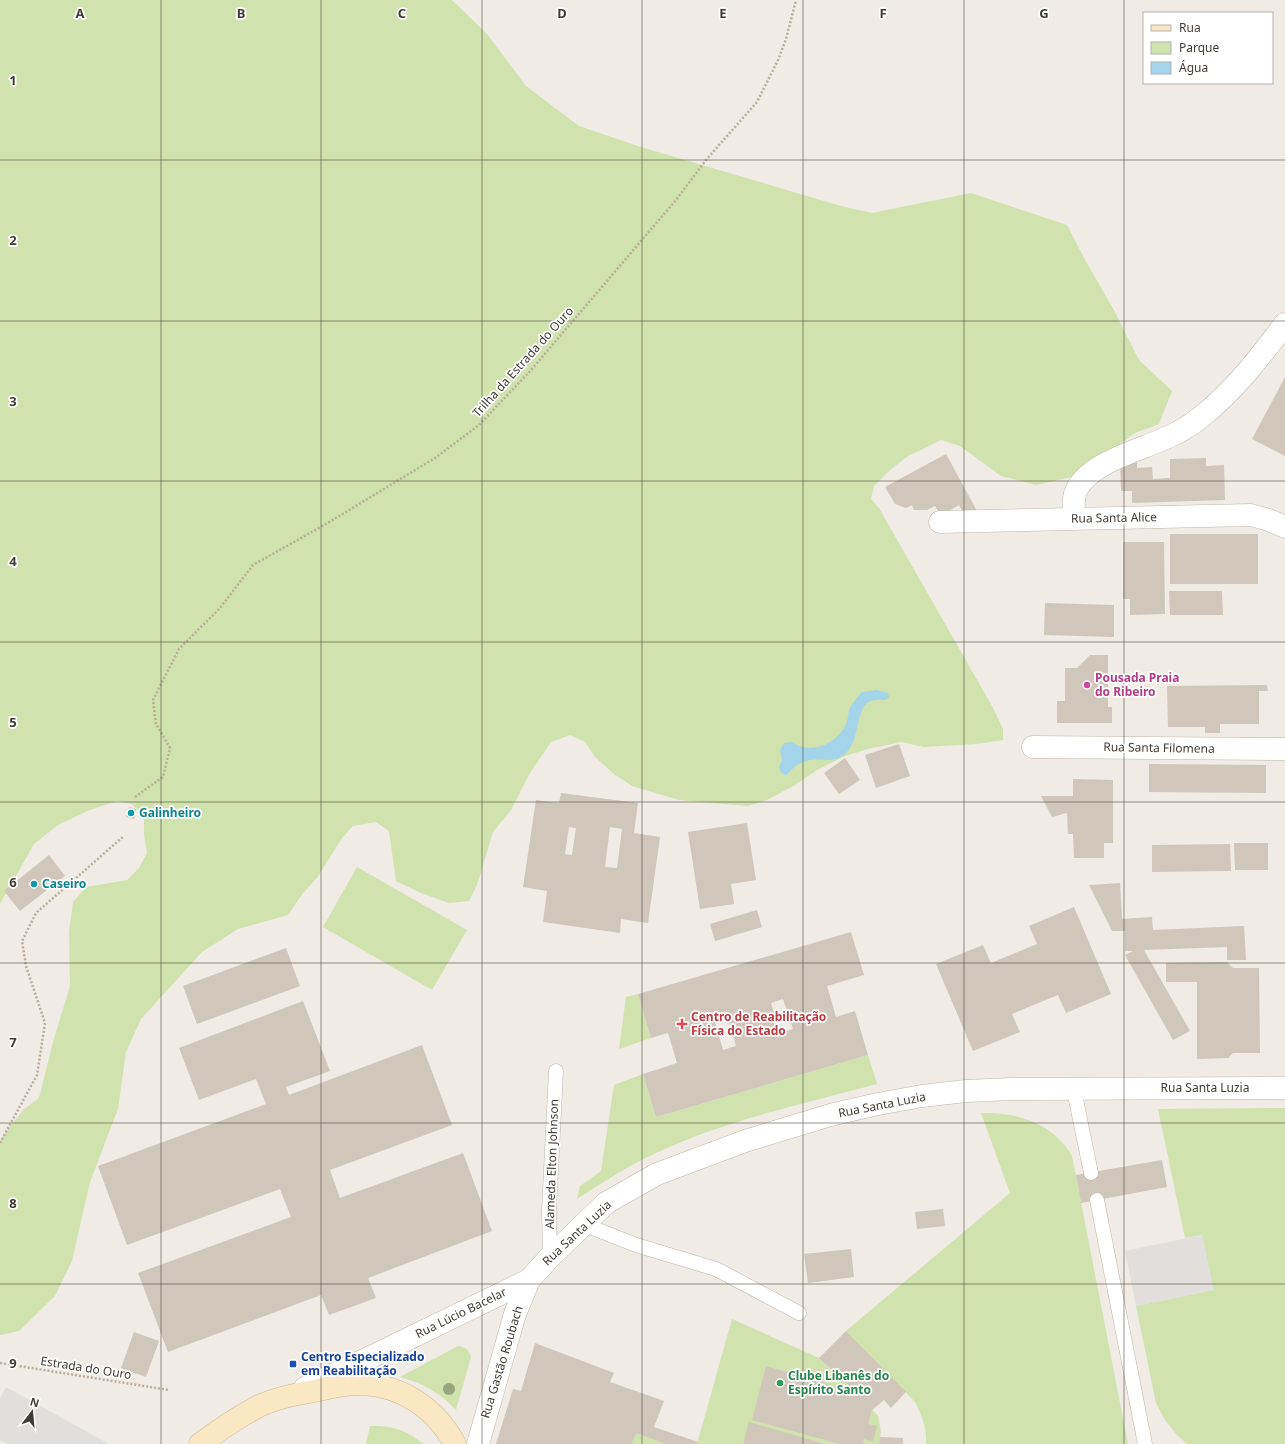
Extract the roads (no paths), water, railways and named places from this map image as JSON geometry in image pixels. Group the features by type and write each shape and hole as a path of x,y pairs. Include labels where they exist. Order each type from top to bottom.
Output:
{"street":[{"path":"1074,519 1074,494 1083,480 1103,466 1125,454 1175,434 1213,408 1246,373 1285,324"},
{"name":"Rua Santa Alice","path":"940,522 1251,515 1269,520 1285,527"},
{"name":"Rua Santa Filomena","path":"1033,747 1285,749"},
{"name":"Rua Santa Luzia","path":"529,1280 550,1257 606,1203 657,1174 745,1141 834,1114 914,1098 1011,1089 1074,1090 1285,1088"},
{"name":"Rua Lúcio Bacelar","path":"200,1444 218,1431 260,1406 287,1396 375,1356 529,1280"},
{"name":"Rua Gastão Roubach","path":"478,1444 513,1320 529,1280"},
{"path":"287,1396 345,1384 380,1386 407,1396 426,1408 440,1420 455,1444"}],"lane":[{"name":"Alameda Elton Johnson","path":"550,1257 549,1210 556,1071"},
{"path":"1074,1090 1091,1173"},
{"path":"1097,1200 1148,1442"},
{"path":"583,1224 636,1245 716,1269 799,1312"}],"water":[{"path":"877,690 888,693 889,697 886,700 875,700 867,703 860,717 852,745 846,753 833,760 815,760 800,763 786,776 781,772 779,767 782,760 780,750 784,743 792,742 806,748 814,748 829,743 841,733 847,722 850,707 862,692"}],"place":[{"name":"Pousada Praia do Ribeiro","path":"1087,685"},
{"name":"Galinheiro","path":"131,813"},
{"name":"Caseiro","path":"34,884"},
{"name":"Centro de Reabilitação Física do Estado","path":"682,1024"},
{"name":"Centro Especializado em Reabilitação","path":"293,1364"},
{"name":"Clube Libanês do Espírito Santo","path":"780,1383"}]}
